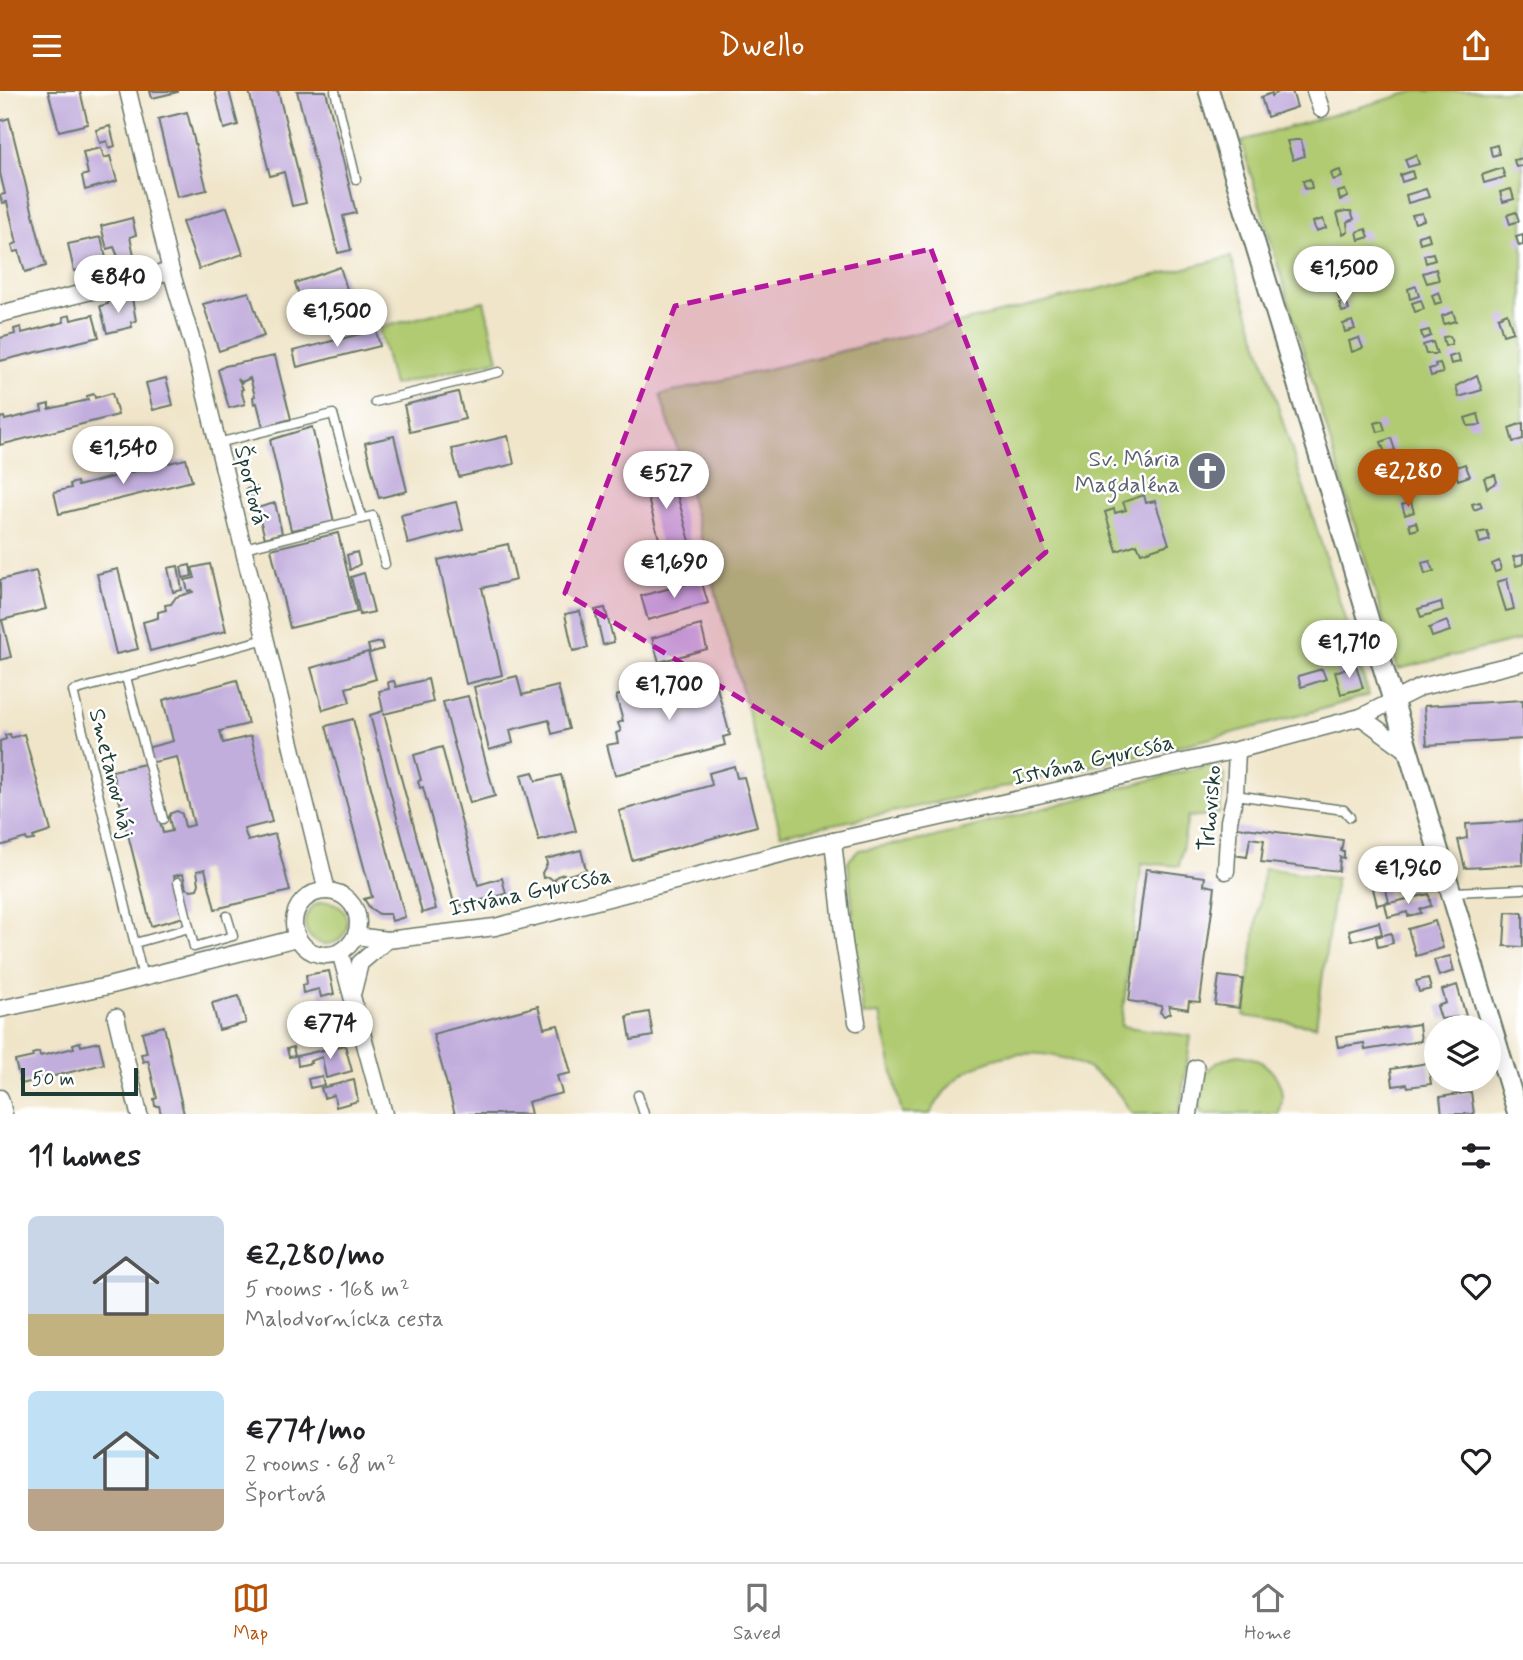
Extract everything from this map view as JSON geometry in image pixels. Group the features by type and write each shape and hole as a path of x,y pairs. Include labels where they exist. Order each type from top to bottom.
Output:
{"street":[{"name":"Športová","path":"128,91 171,271 218,443 327,891"},
{"path":"1209,91 1518,1114"},
{"path":"1315,91 1321,109"},
{"path":"0,314 171,271"},
{"name":"Istvána Gyurcsóa","path":"356,936 387,940 495,927 833,841 1237,750 1361,717 1421,687 1523,661"},
{"path":"1361,717 1408,751"},
{"name":"Trhovisko","path":"1226,871 1237,750"},
{"path":"833,841 844,942 857,1022"},
{"path":"327,891 346,898 357,915 356,936 340,952 332,955 316,954 302,945 297,938 294,922 299,906 311,895 327,891"},
{"path":"0,1009 143,978 297,938"},
{"path":"353,992 360,963 387,940"},
{"path":"340,952 384,1114"},
{"path":"116,1017 139,1114"},
{"path":"1189,1114 1196,1068"},
{"path":"0,1098 4,1114"}],"lane":[{"path":"335,91 356,179"},
{"path":"375,402 499,372"},
{"path":"218,443 333,414 362,519"},
{"path":"244,548 373,516 385,564"},
{"name":"Smetanov háj","path":"143,978 73,691 266,638"},
{"path":"126,677 163,819"},
{"path":"1235,795 1344,810 1350,817"},
{"path":"178,882 194,947 233,936 227,916"},
{"path":"1450,892 1523,889"},
{"path":"135,943 189,928"},
{"path":"638,1095 644,1114"}],"highlighted area":[{"path":"931,249 1046,552 823,748 565,593 675,306"}],"green space":[{"path":"1416,91 1523,91 1523,639 1398,669 1241,141"},
{"path":"1231,257 1369,695 1162,750 937,802 781,834 677,448 660,395"},
{"path":"484,301 498,360 393,385 379,328"},
{"path":"1208,765 1220,769 1225,777 1219,814 1188,817 1179,866 1142,863 1121,1026 1191,1036 1179,1114 1132,1114 1116,1091 1078,1063 1036,1054 1015,1054 994,1059 956,1080 938,1100 930,1114 902,1114 880,1014 863,1015 848,861 859,850 927,839"},
{"path":"1264,868 1336,878 1316,1026 1244,1016"},
{"path":"326,902 341,908 347,923 341,938 326,944 311,938 305,923 311,908"},
{"path":"1239,1055 1250,1057 1268,1067 1274,1074 1282,1092 1279,1114 1201,1114 1199,1092 1205,1075 1218,1062"}],"building":[{"path":"48,91 80,91 88,124 59,131"},
{"path":"150,91 178,91 178,92 152,98"},
{"path":"215,91 229,91 238,125 224,129"},
{"path":"249,91 278,91 306,203 292,206 284,172 270,176"},
{"path":"297,91 326,91 356,213 343,216 351,250 338,253"},
{"path":"1280,91 1292,91 1297,107 1267,117 1261,97 1272,93 1272,96"},
{"path":"187,112 207,190 177,197 158,119"},
{"path":"9,118 46,266 25,272 19,251 14,252 12,245 17,243 7,202 2,203 0,195 5,194 0,173 0,121"},
{"path":"110,126 115,146 109,148 107,141 100,143 96,130"},
{"path":"1301,140 1304,156 1293,160 1287,141"},
{"path":"1497,145 1499,154 1492,156 1490,147"},
{"path":"101,148 104,158 110,156 117,181 85,190 82,176 88,174 83,152"},
{"path":"1416,155 1419,164 1408,167 1405,159"},
{"path":"1523,158 1523,166 1516,167 1514,160"},
{"path":"1502,168 1505,177 1484,183 1482,175"},
{"path":"1340,170 1342,177 1333,180 1331,173"},
{"path":"1412,171 1414,178 1402,182 1400,175"},
{"path":"1310,179 1312,188 1305,189 1303,181"},
{"path":"1426,189 1429,197 1408,203 1406,195"},
{"path":"1511,189 1514,199 1503,202 1500,192"},
{"path":"1345,190 1348,197 1340,200 1338,192"},
{"path":"227,207 243,254 199,269 182,222"},
{"path":"1351,211 1354,219 1347,222 1348,232 1343,234 1337,213"},
{"path":"1516,212 1519,221 1510,224 1507,215"},
{"path":"1422,213 1424,220 1415,223 1412,215"},
{"path":"132,218 136,235 130,237 134,255 119,259 114,247 107,249 101,226"},
{"path":"1323,219 1326,228 1316,231 1313,222"},
{"path":"1366,229 1369,237 1359,240 1357,232"},
{"path":"1428,233 1430,240 1420,243 1418,236"},
{"path":"1523,235 1523,245 1519,246 1516,237"},
{"path":"101,237 106,258 86,262 87,268 74,271 68,244"},
{"path":"1331,247 1334,255 1326,257 1326,249"},
{"path":"1375,248 1377,257 1366,260 1363,252"},
{"path":"1433,253 1435,260 1426,263 1424,255"},
{"path":"1335,259 1338,268 1324,272 1322,263"},
{"path":"340,267 355,314 311,329 295,283"},
{"path":"1436,269 1439,280 1427,283 1423,273"},
{"path":"1372,272 1372,281 1365,283 1362,274"},
{"path":"1416,286 1419,296 1410,299 1408,289"},
{"path":"1344,289 1346,297 1339,299 1337,291"},
{"path":"249,292 264,336 219,351 203,304"},
{"path":"1439,292 1442,302 1435,304 1432,295"},
{"path":"114,298 117,302 132,298 136,321 131,322 132,327 107,333 100,306 108,304 109,299"},
{"path":"1346,300 1349,310 1342,312 1339,303"},
{"path":"1421,300 1424,309 1415,312 1412,303"},
{"path":"1453,312 1456,321 1444,324 1442,316"},
{"path":"1507,313 1513,332 1503,335 1498,317"},
{"path":"70,315 71,320 93,315 99,337 0,361 0,338 15,334 14,329 21,327 22,333 64,322 63,317"},
{"path":"1352,321 1355,329 1345,332 1343,324"},
{"path":"376,330 380,346 297,367 293,351"},
{"path":"1429,330 1431,336 1423,339 1421,332"},
{"path":"1450,336 1452,344 1445,346 1443,337"},
{"path":"1359,338 1363,348 1352,352 1349,341"},
{"path":"1433,342 1437,354 1426,354 1423,345"},
{"path":"1458,354 1460,362 1451,364 1449,357"},
{"path":"275,356 291,419 263,427 257,403 254,404 255,396 250,378 242,382 239,380 245,404 229,408 218,370 225,366"},
{"path":"1440,363 1443,373 1431,376 1429,369"},
{"path":"1477,375 1482,390 1459,397 1456,386"},
{"path":"166,378 173,405 153,410 146,383"},
{"path":"458,392 465,419 410,432 404,405"},
{"path":"112,393 118,415 0,445 0,418 4,417 5,420 42,411 41,406 49,404 49,409 88,400 87,396 94,394 95,398"},
{"path":"1478,414 1481,425 1468,426 1465,418"},
{"path":"1382,421 1385,430 1378,432 1375,423"},
{"path":"1523,423 1523,439 1513,442 1509,428"},
{"path":"312,427 334,522 291,530 270,440"},
{"path":"394,436 407,491 379,498 365,443"},
{"path":"508,436 514,464 459,477 452,449"},
{"path":"1391,438 1395,450 1385,453 1381,442"},
{"path":"1425,453 1427,461 1418,464 1416,456"},
{"path":"186,459 192,481 59,514 54,492 71,488 70,484 77,482 78,486 116,476 115,471 122,469 123,474 161,465 160,461 168,460 169,463"},
{"path":"1397,461 1399,470 1389,473 1387,464"},
{"path":"668,462 693,552 665,560 640,470"},
{"path":"1465,464 1470,476 1458,480 1454,468"},
{"path":"1495,475 1497,482 1487,488 1484,478"},
{"path":"1402,481 1406,491 1396,493 1393,484"},
{"path":"256,487 258,496 251,498 245,495 246,489"},
{"path":"1144,495 1146,503 1155,501 1169,544 1141,553 1137,544 1117,551 1105,512 1114,509 1115,513 1126,510 1123,502"},
{"path":"456,502 463,530 408,544 401,515"},
{"path":"1411,502 1414,512 1405,515 1402,505"},
{"path":"1480,502 1482,507 1474,510 1472,504"},
{"path":"275,503 282,533 265,538 257,508"},
{"path":"1416,522 1418,529 1411,531 1409,524"},
{"path":"1487,531 1490,540 1480,543 1477,533"},
{"path":"338,533 357,612 290,628 271,549"},
{"path":"508,544 516,580 482,588 502,675 466,684 438,560"},
{"path":"357,552 360,564 350,570 347,555"},
{"path":"1523,555 1523,564 1516,566 1513,557"},
{"path":"1430,561 1434,571 1425,574 1422,563"},
{"path":"1499,561 1501,570 1495,572 1492,564"},
{"path":"210,564 226,631 150,651 143,622 158,618 158,612 166,610 165,605 171,604 176,597 193,592 188,591 185,580 195,578 192,568"},
{"path":"190,565 192,576 183,578 181,567"},
{"path":"178,566 182,590 173,592 168,568"},
{"path":"118,569 138,649 116,654 97,574"},
{"path":"36,571 46,609 2,620 11,657 0,660 0,580"},
{"path":"364,573 374,612 360,615 351,577"},
{"path":"1507,579 1514,609 1506,611 1497,582"},
{"path":"701,580 708,603 648,620 641,596"},
{"path":"1441,602 1443,610 1421,617 1418,609"},
{"path":"605,608 614,642 603,645 595,610"},
{"path":"580,611 588,648 573,651 565,614"},
{"path":"1447,621 1450,631 1432,637 1429,628"},
{"path":"701,625 707,649 659,662 652,638"},
{"path":"381,642 383,649 370,653 368,645"},
{"path":"368,652 376,679 346,688 350,702 323,710 311,668"},
{"path":"1356,665 1363,688 1341,694 1335,672"},
{"path":"712,669 730,735 723,737 725,745 615,775 607,745 618,743 616,733 621,731 618,723 623,721 616,696"},
{"path":"1322,669 1326,679 1301,687 1298,676"},
{"path":"517,676 522,695 558,686 569,729 552,734 549,720 510,730 513,743 489,750 474,687"},
{"path":"428,679 433,702 384,714 436,909 422,913 370,715 383,711 379,691 389,689 388,682 394,681 396,687"},
{"path":"237,680 248,724 220,731 223,743 251,736 272,822 244,829 248,841 275,834 290,891 215,909 205,869 197,871 197,889 186,888 183,874 174,876 184,917 151,926 112,771 145,764 163,833 172,831 169,817 177,811 182,814 185,827 194,825 177,757 154,762 149,759 150,747 173,741 163,700"},
{"path":"468,696 495,796 470,803 443,702"},
{"path":"1523,700 1523,739 1427,745 1424,706"},
{"path":"353,719 405,917 392,921 390,914 379,914 370,908 364,899 372,897 326,726"},
{"path":"10,734 11,738 24,734 51,831 33,837 34,840 27,841 26,838 0,846 0,741"},
{"path":"442,747 478,885 502,878 506,894 455,907 423,787 420,788 418,781 421,780 414,755"},
{"path":"734,766 737,778 744,777 757,826 632,860 619,811 712,785 709,773"},
{"path":"533,772 536,781 561,775 576,831 539,841 521,775"},
{"path":"1523,821 1523,865 1465,868 1458,840 1467,838 1466,824"},
{"path":"1236,827 1343,840 1341,851 1344,851 1344,858 1340,857 1339,871 1261,862 1264,840 1250,838 1247,857 1233,855"},
{"path":"581,850 586,870 557,876 554,881 549,877 543,878 546,859"},
{"path":"1380,865 1389,902 1377,905 1368,868"},
{"path":"1146,869 1205,877 1204,885 1215,887 1200,1002 1189,1001 1188,1009 1169,1006 1170,1013 1164,1016 1160,1012 1162,1006 1129,1001"},
{"path":"1429,894 1431,906 1420,909 1421,913 1408,916 1407,912 1388,917 1385,904"},
{"path":"1506,912 1523,913 1523,947 1504,946"},
{"path":"1435,921 1443,948 1416,956 1408,929"},
{"path":"1379,922 1382,934 1352,941 1349,930"},
{"path":"1391,933 1393,943 1378,947 1376,937"},
{"path":"1450,956 1454,971 1439,976 1434,960"},
{"path":"329,971 334,994 321,997 319,989 303,993 302,985 307,984 306,975"},
{"path":"1219,976 1243,979 1239,1008 1215,1005"},
{"path":"1428,978 1431,989 1419,992 1416,981"},
{"path":"1457,985 1466,1015 1440,1015 1437,1006 1446,1003 1442,990"},
{"path":"239,996 246,1023 219,1030 212,1003"},
{"path":"538,1006 544,1028 558,1025 571,1073 557,1076 562,1093 528,1102 531,1114 455,1114 433,1034"},
{"path":"338,1011 343,1034 320,1039 315,1017"},
{"path":"649,1012 653,1036 631,1040 627,1016"},
{"path":"1419,1024 1421,1041 1365,1050 1364,1043 1338,1047 1336,1036"},
{"path":"164,1026 184,1114 161,1114 159,1106 155,1106 154,1099 157,1098 148,1060 143,1062 141,1054 147,1053 142,1032"},
{"path":"80,1042 81,1046 99,1042 104,1064 21,1084 15,1061 33,1057 32,1054 39,1052 40,1056 74,1048 73,1044"},
{"path":"345,1045 352,1071 326,1078 322,1057 298,1066 297,1056"},
{"path":"293,1047 295,1056 289,1057 287,1049"},
{"path":"1424,1064 1424,1085 1393,1086 1391,1069"},
{"path":"322,1076 324,1085 310,1088 308,1079"},
{"path":"354,1080 358,1101 336,1107 334,1095 324,1098 321,1088"},
{"path":"1471,1092 1474,1114 1442,1114 1440,1097"}],"place":[{"name":"Sv. Mária Magdaléna","path":"1207,471"}]}
